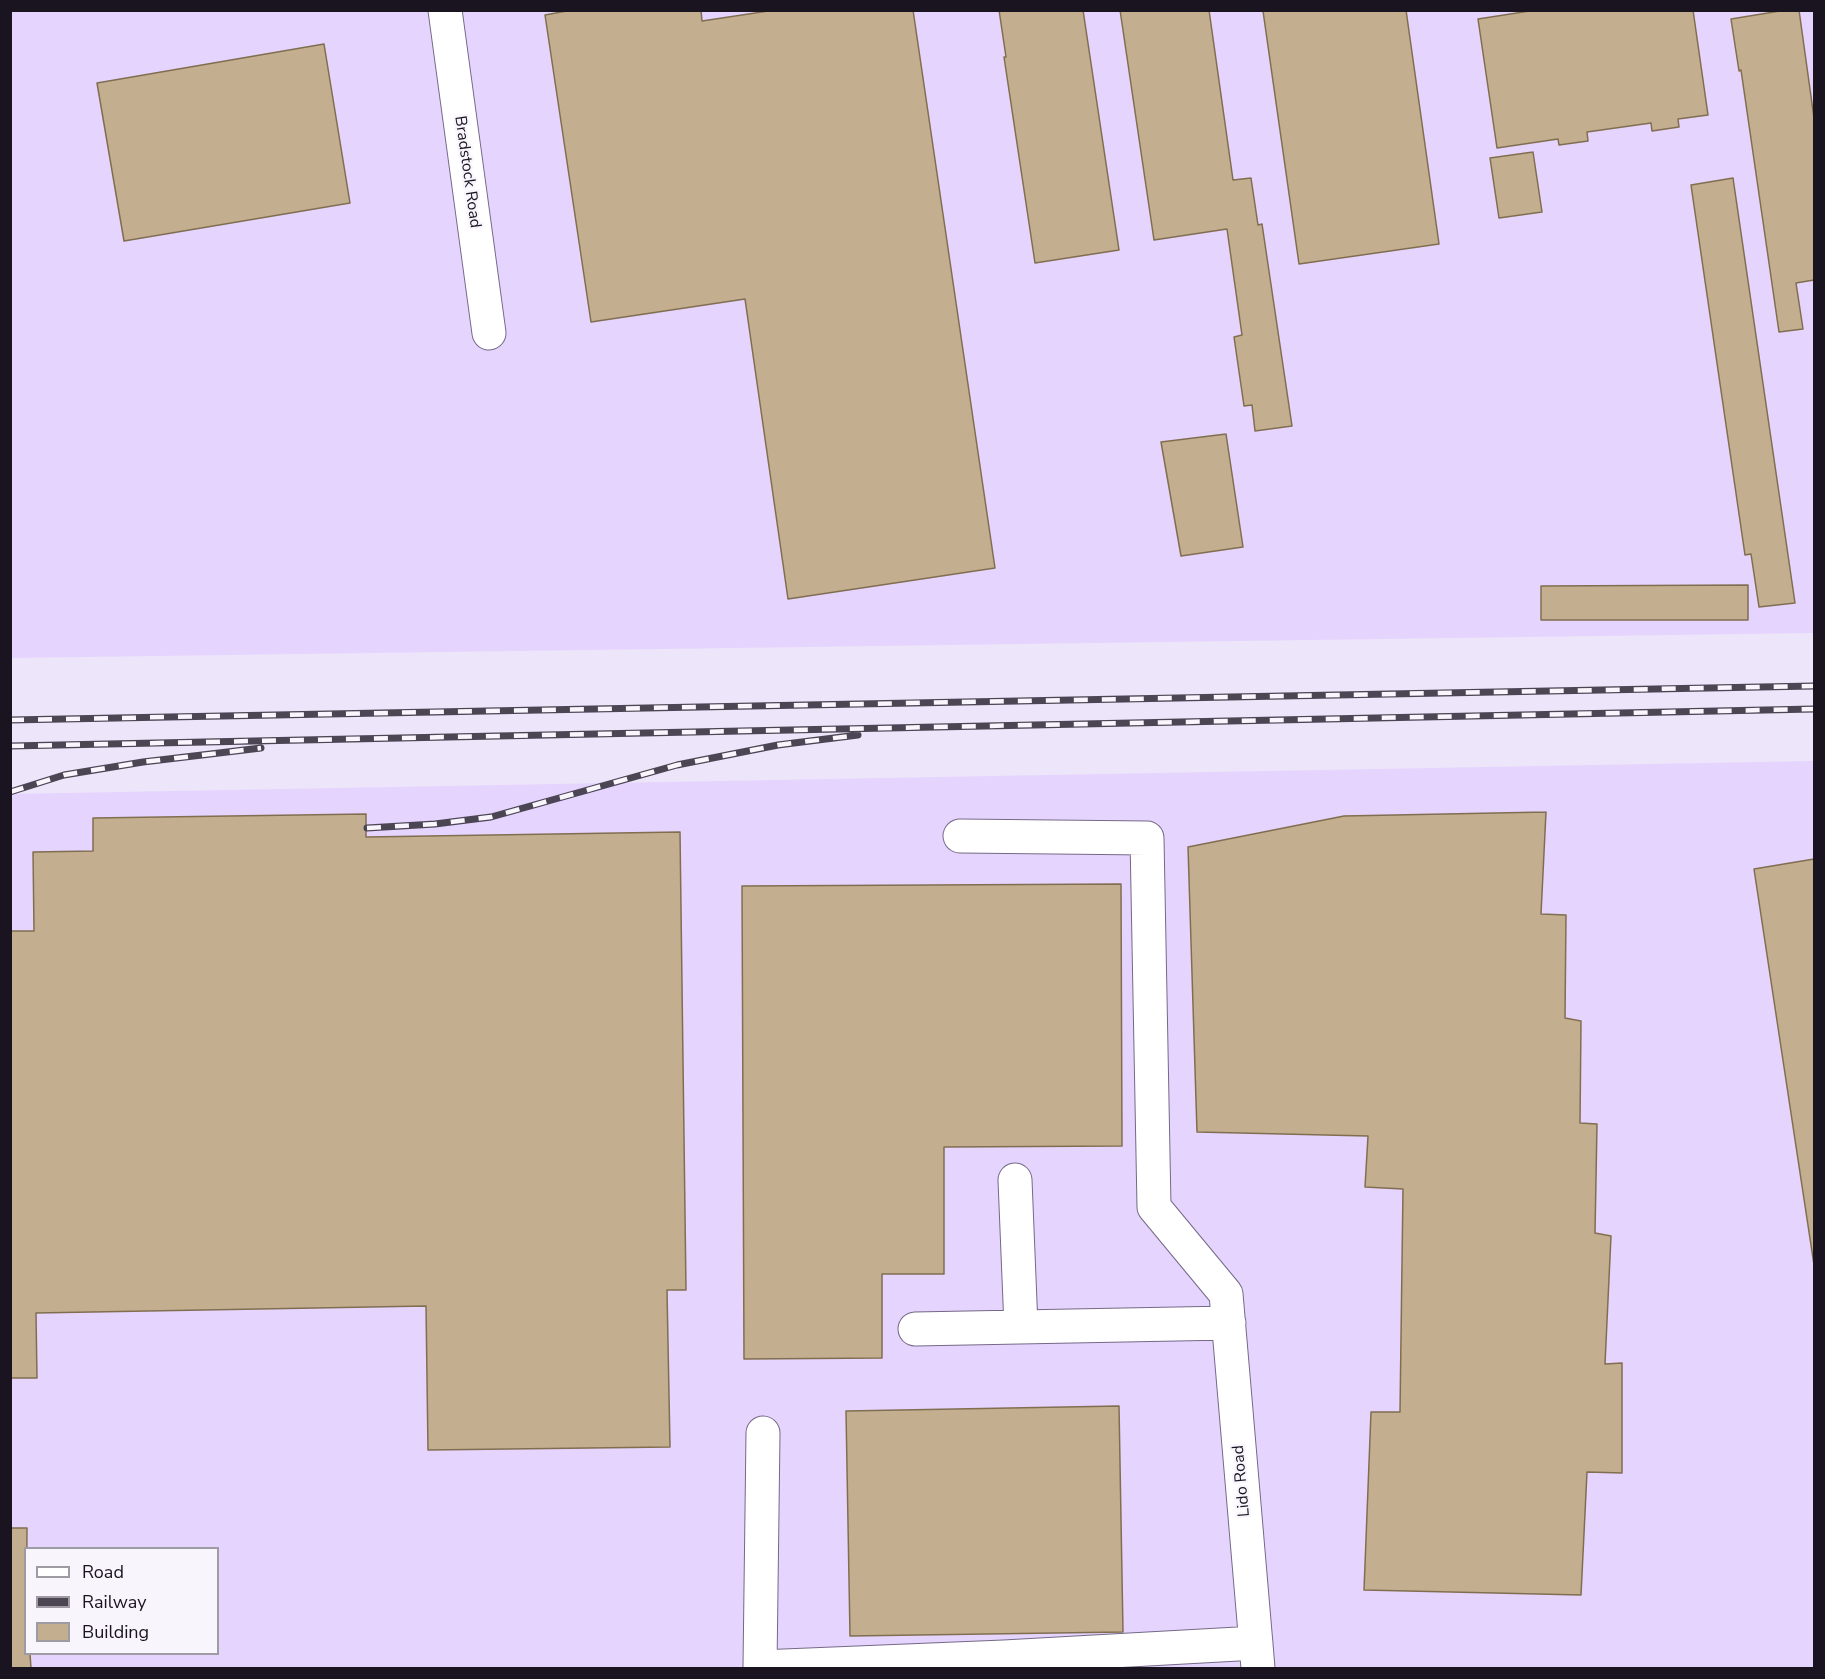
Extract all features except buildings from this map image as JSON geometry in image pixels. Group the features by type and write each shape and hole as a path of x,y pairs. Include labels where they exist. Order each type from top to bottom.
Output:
{"street":[{"name":"Bradstock Road","path":"444,10 489,333"},
{"path":"960,836 1147,838 1154,1207 1227,1309"},
{"path":"1015,1180 1021,1327"},
{"path":"915,1329 1021,1327 1227,1309"},
{"name":"Lido Road","path":"1227,1309 1257,1656"},
{"path":"763,1433 760,1667 1004,1657 1257,1656"}],"shaded area":[{"path":"10,11 1814,11 1814,633 11,658"},
{"path":"1814,761 1814,1668 11,1668 10,794"}],"railway":[{"path":"10,720 1814,686"},
{"path":"10,746 1814,709"},
{"path":"367,828 435,824 491,817 677,765 778,745 858,735"},
{"path":"10,792 64,775 143,762 261,748"}]}
